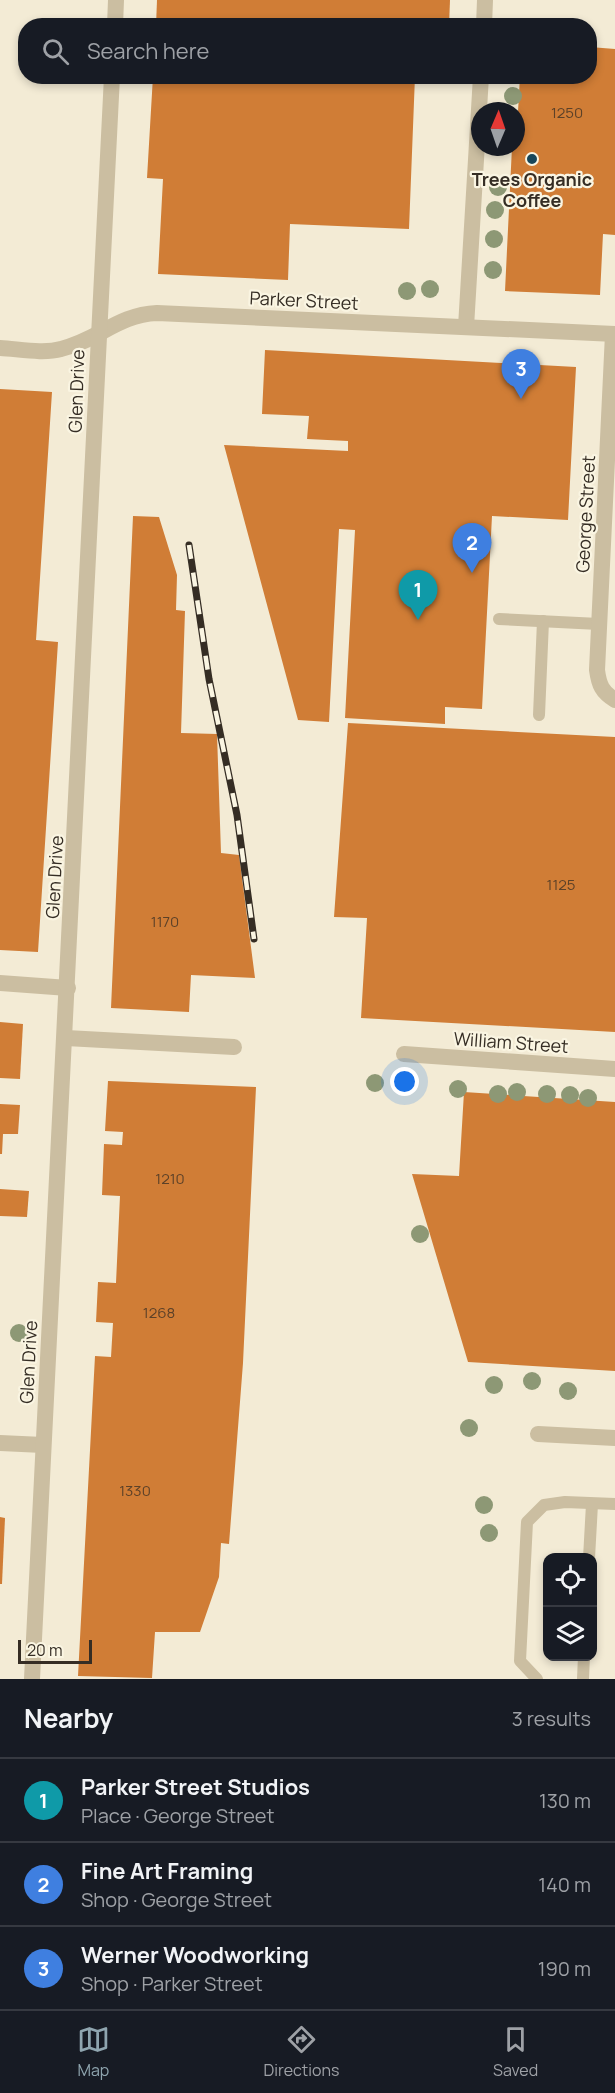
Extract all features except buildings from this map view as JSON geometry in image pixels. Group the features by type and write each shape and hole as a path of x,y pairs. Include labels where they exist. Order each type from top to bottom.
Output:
{"street":[{"path":"115,18 116,0"},
{"path":"484,18 485,0"},
{"name":"Glen Drive","path":"32,1679 66,1038 112,84"},
{"path":"466,327 481,84"},
{"name":"Parker Street","path":"0,348 58,350 98,335 124,318 157,313 614,334"},
{"name":"George Street","path":"610,697 599,685 597,670 614,334"},
{"path":"0,983 68,988"},
{"path":"66,1038 234,1047"},
{"name":"William Street","path":"404,1054 615,1069"},
{"path":"538,1434 615,1438"},
{"path":"0,1443 43,1445"}],"lane":[{"path":"499,620 599,624"},
{"path":"539,715 543,621"},
{"path":"589,1553 592,1504"},
{"path":"537,1679 520,1661 527,1522 544,1505 615,1504"},
{"path":"583,1679 584,1661"}],"railway":[{"path":"189,545 209,679 237,815 254,939"}],"place":[{"name":"Trees Organic Coffee","path":"532,159"},
{"name":"Werner Woodworking","path":"521,399"},
{"name":"Fine Art Framing","path":"472,573"},
{"name":"Parker Street Studios","path":"418,620"}]}
